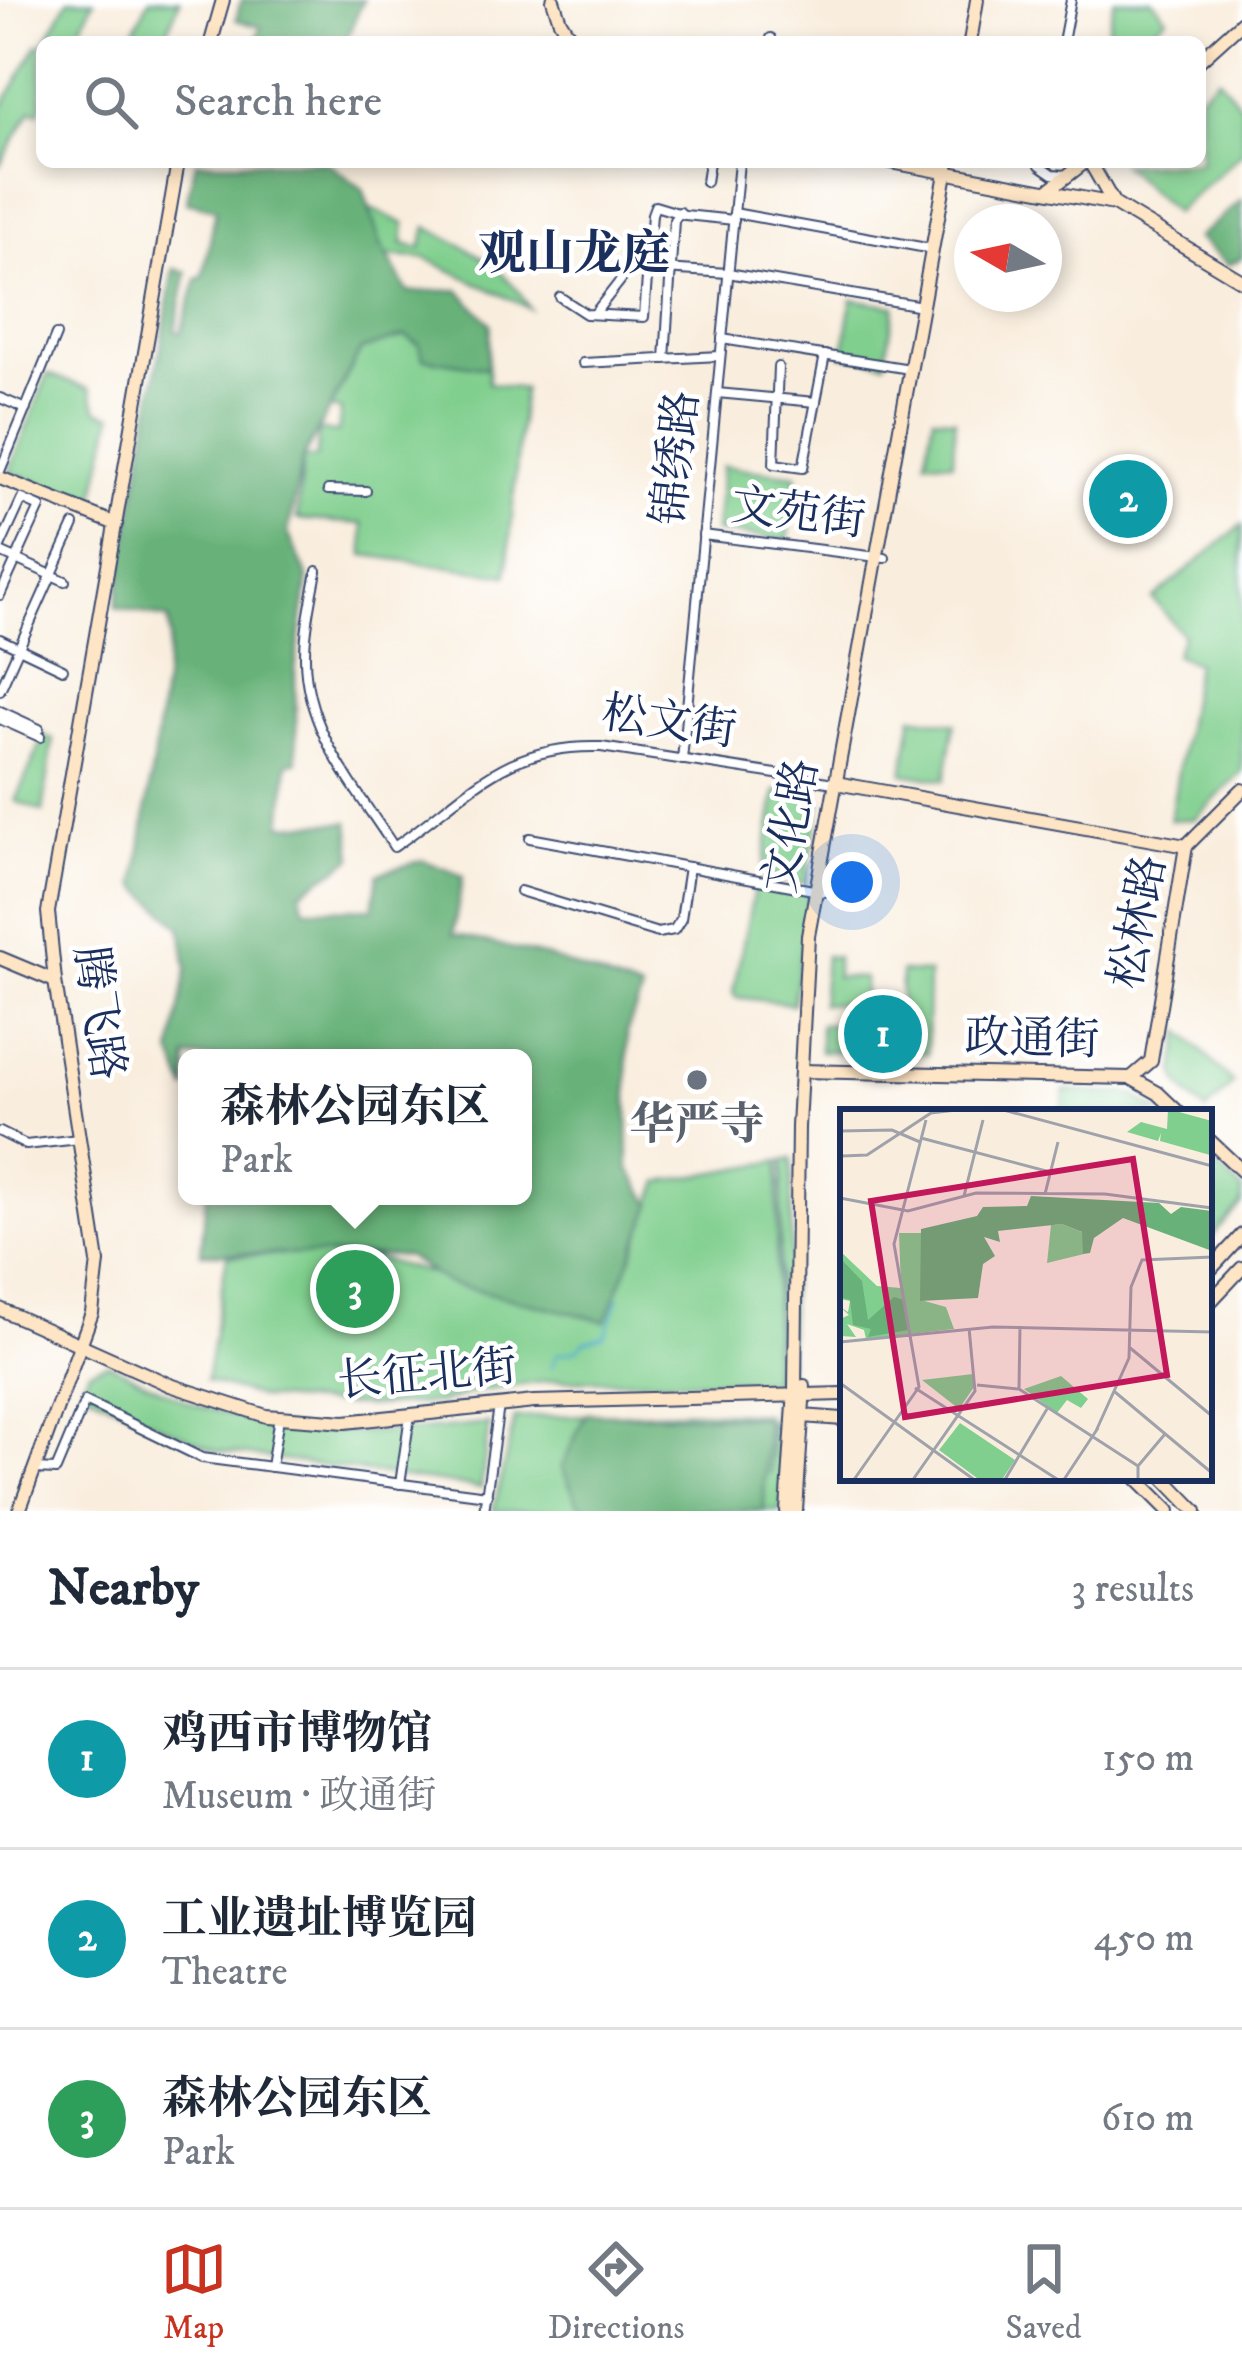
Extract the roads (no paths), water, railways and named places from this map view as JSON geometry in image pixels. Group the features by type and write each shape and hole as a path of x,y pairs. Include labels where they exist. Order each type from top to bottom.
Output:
{"street":[{"path":"213,36 223,0"},
{"path":"553,0 569,36"},
{"path":"975,36 981,0"},
{"path":"1064,36 1070,0"},
{"path":"1206,55 1242,22"},
{"name":"腾飞路","path":"19,1511 92,1312 98,1262 48,913 177,168"},
{"path":"706,182 708,168"},
{"name":"锦绣路","path":"682,760 739,168"},
{"name":"文化路","path":"881,557 932,249 951,168"},
{"name":"文化路","path":"791,1511 799,1393 808,936 840,784 951,168"},
{"path":"955,168 1114,204 1242,281"},
{"path":"1034,188 1039,168"},
{"path":"1045,168 1069,176"},
{"path":"1049,190 1079,168"},
{"path":"1091,168 1114,204"},
{"path":"560,297 586,314 644,317 656,206 932,249"},
{"path":"665,359 674,220 680,212"},
{"path":"594,314 631,267 634,243"},
{"path":"631,267 728,273 922,306"},
{"path":"56,335 0,475 116,524"},
{"path":"722,339 911,369"},
{"path":"584,363 720,356"},
{"path":"778,368 774,464 803,468 825,356"},
{"path":"717,393 816,402"},
{"path":"0,398 26,409"},
{"path":"328,490 366,491"},
{"path":"0,595 16,559 40,507 22,499 0,550 16,559 65,580"},
{"path":"0,690 74,525"},
{"name":"文苑街","path":"703,535 881,557"},
{"name":"松文街","path":"317,572 305,655 314,716 394,847 449,809 479,778 514,761 568,746 840,784 1186,846"},
{"path":"0,639 63,669"},
{"path":"0,715 40,733"},
{"name":"松林路","path":"1131,1078 1150,1060 1186,846 1242,790"},
{"path":"530,838 820,891"},
{"path":"520,891 658,933 674,931 681,919 689,867"},
{"path":"0,958 55,981"},
{"path":"1150,1060 1158,1093"},
{"name":"政通街","path":"806,1071 1131,1078 1175,1109"},
{"path":"0,1132 26,1145 80,1139"},
{"path":"1212,1143 1242,1171"},
{"path":"1212,1268 1242,1235"},
{"path":"1212,1301 1242,1268"},
{"name":"长征北街","path":"0,1309 170,1385 279,1417 345,1422 499,1406 840,1394"},
{"name":"文化路","path":"791,1511 802,1416 799,1393"},
{"path":"34,1469 56,1470 85,1401 202,1458 487,1495"},
{"path":"484,1511 499,1406"},
{"path":"400,1484 410,1415"},
{"path":"802,1416 840,1418"},
{"path":"271,1467 279,1417"},
{"path":"1139,1481 1169,1511"},
{"path":"1167,1481 1196,1511"}],"waterway":[{"path":"552,1366 557,1354 577,1350 584,1342 605,1335 619,1298"}],"place":[{"name":"工业遗址博览园","path":"1128,499"},
{"name":"鸡西市博物馆","path":"883,1034"},
{"name":"华严寺","path":"697,1080"},
{"name":"森林公园东区","path":"355,1289"}],"district":[{"name":"观山龙庭","path":"574,255"}]}
